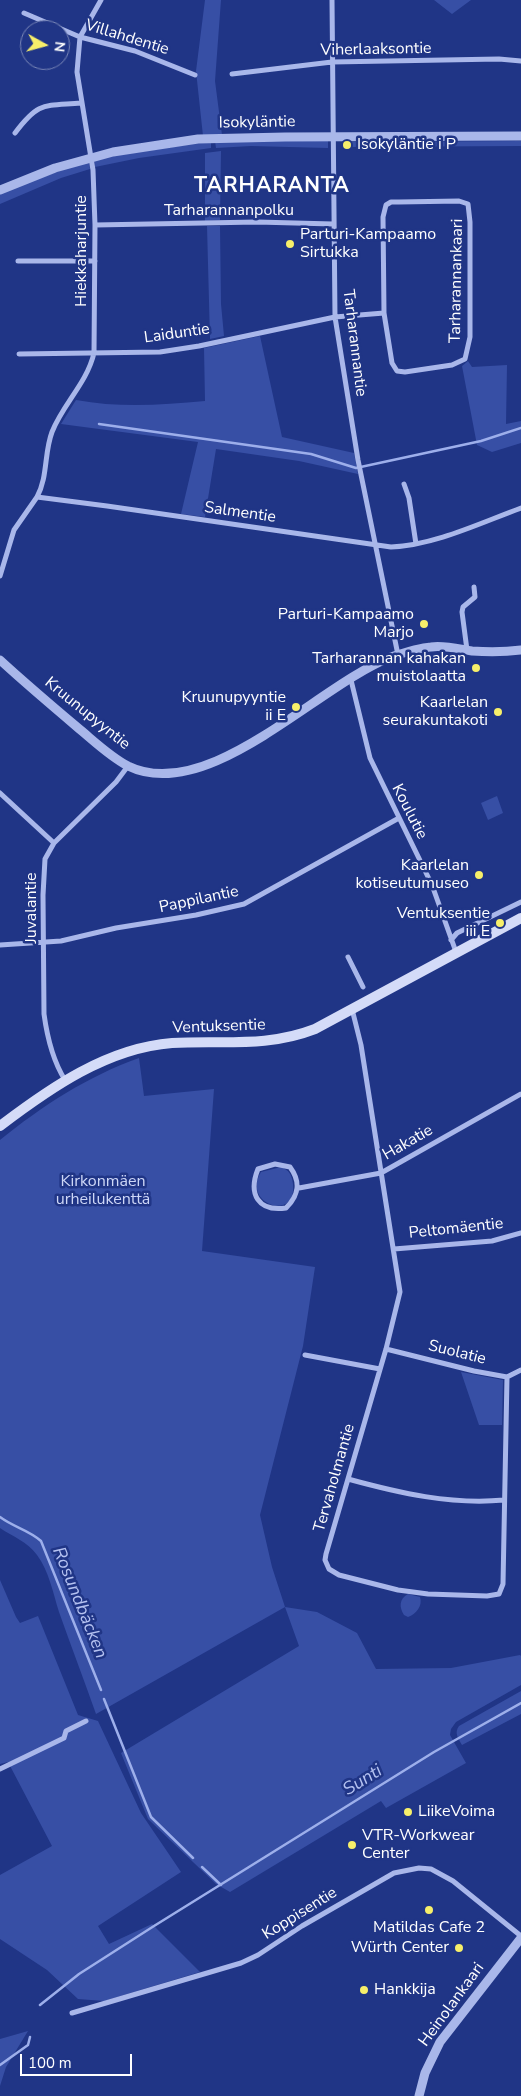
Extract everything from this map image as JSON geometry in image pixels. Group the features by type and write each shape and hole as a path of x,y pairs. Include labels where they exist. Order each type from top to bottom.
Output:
{"main road":[{"name":"Ventuksentie","path":"0,1126 65,1080 132,1051 171,1043 250,1043 277,1039 315,1029 521,918"}],"street":[{"name":"Hiekkaharjuntie","path":"37,497 43,481 52,432 61,414 82,384 94,352 95,226 92,157 77,72 80,38 101,0"},
{"name":"Tarharannantie","path":"332,0 335,317 360,471 398,655"},
{"name":"Villahdentie","path":"24,13 80,38 135,51 195,75"},
{"name":"Viherlaaksontie","path":"232,74 332,62 499,59 521,61"},
{"path":"15,133 32,112 39,107 81,103"},
{"name":"Isokyläntie","path":"0,190 92,157 137,148 198,140 521,136"},
{"name":"Tarharannankaari","path":"459,201 468,204 470,222 470,337 465,359 452,365 405,372 398,371 392,363 384,313 383,217 386,205 391,202 459,201"},
{"name":"Tarharannanpolku","path":"95,226 257,222 333,224"},
{"path":"18,260 95,261"},
{"path":"335,317 384,313"},
{"name":"Laiduntie","path":"19,354 160,352 180,350 335,317"},
{"path":"404,484 409,498 416,544"},
{"path":"0,576 14,530 37,497"},
{"name":"Salmentie","path":"37,497 391,547 416,544 521,508"},
{"path":"467,650 462,612 463,606 475,597 474,587"},
{"name":"Kruunupyyntie","path":"0,660 97,743 128,766 167,774 184,772 211,764 250,745 373,666 398,655 431,647 467,650 521,650"},
{"name":"Koulutie","path":"351,680 370,758 432,885 456,952"},
{"name":"Juvalantie","path":"65,1080 53,1053 46,1027 44,868 48,851 54,843 116,782 128,766"},
{"path":"0,793 54,843"},
{"name":"Pappilantie","path":"0,944 61,941 116,928 196,915 244,904 399,818"},
{"path":"451,940 458,933 521,902"},
{"path":"348,957 363,987"},
{"name":"Tervaholmantie","path":"352,1009 361,1045 400,1292 386,1349 326,1554 325,1560 329,1569 339,1575 398,1590 428,1594 488,1596 499,1594 503,1584 507,1377"},
{"name":"Hakatie","path":"298,1188 381,1173 521,1094"},
{"path":"281,1164 290,1167 294,1172 298,1188 294,1198 286,1208 270,1208 264,1206 256,1198 255,1177 258,1169 264,1166 281,1164"},
{"name":"Peltomäentie","path":"394,1248 492,1241 521,1233"},
{"name":"Suolatie","path":"386,1349 474,1371 507,1377"},
{"path":"305,1354 380,1369"},
{"path":"507,1377 521,1370"},
{"path":"348,1478 390,1491 425,1497 475,1502 504,1500"},
{"path":"0,1769 64,1738 66,1731 86,1721"},
{"name":"Koppisentie","path":"72,2013 241,1962 258,1955 359,1893 394,1873 407,1869 419,1868 440,1873 465,1890 521,1937"},
{"name":"Heinolankaari","path":"419,2096 425,2073 440,2042 521,1937"}],"green space":[{"path":"205,0 221,0 215,81 222,135 203,136 196,71"},
{"path":"434,0 471,0 452,14"},
{"path":"328,139 328,148 251,146 216,148 215,141"},
{"path":"211,141 211,148 139,158 95,167 94,159"},
{"path":"521,141 521,146 343,147 343,144 349,142"},
{"path":"221,151 220,220 205,221 205,153"},
{"path":"89,160 90,169 61,178 0,204 0,193"},
{"path":"207,226 220,226 221,304 224,336 210,339"},
{"path":"260,336 282,437 354,453 358,474 299,461 216,449 205,517 181,514 198,442 61,424 76,400 124,405 157,405 205,401 204,348"},
{"path":"468,361 472,367 507,365 506,424 521,421 521,443 492,452 477,445 462,366"},
{"path":"497,796 503,813 488,820 481,803"},
{"name":"Kirkonmäen urheilukenttä","path":"139,1058 144,1096 214,1089 202,1251 315,1267 303,1346 260,1515 272,1567 285,1607 96,1714 45,1568 29,1546 0,1528 0,1140 32,1115 66,1093 120,1065"},
{"path":"281,1167 290,1173 292,1178 292,1196 287,1203 279,1206 271,1205 263,1200 258,1193 257,1183 261,1172"},
{"path":"461,1372 503,1380 502,1425 479,1425"},
{"path":"0,1580 20,1623 38,1616 78,1715 98,1721 141,1813 181,1872 98,1926 109,1944 152,1924 200,1972 104,2001 78,1999 47,1970 0,1939 0,1875 52,1846 8,1762 0,1764"},
{"path":"408,1594 420,1597 421,1604 414,1614 408,1617 404,1615 401,1609 401,1601"},
{"path":"285,1607 317,1612 357,1633 376,1669 451,1668 520,1655 521,1685 456,1722 451,1729 450,1735 466,1763 386,1808 381,1801 230,1892 216,1884 148,1819 121,1753 299,1646"},
{"path":"521,1691 521,1714 462,1745 457,1733 459,1726"},
{"path":"28,2031 6,2067 0,2086 0,2039"}],"waterway":[{"path":"99,424 311,454 356,468 481,441 521,428"},
{"name":"Rosundbäcken","path":"0,1517 41,1541 101,1690"},
{"name":"Rosundbäcken","path":"104,1699 151,1817 193,1858"},
{"name":"Sunti","path":"40,2005 79,1974 154,1926 434,1752 521,1703"},
{"name":"Rosundbäcken","path":"202,1867 221,1885"},
{"path":"0,2065 28,2045 30,2037"}],"place":[{"name":"Isokyläntie i P","path":"347,145"},
{"name":"Parturi-Kampaamo Sirtukka","path":"290,244"},
{"name":"Parturi-Kampaamo Marjo","path":"424,624"},
{"name":"Tarharannan kahakan muistolaatta","path":"476,668"},
{"name":"Kruunupyyntie ii E","path":"296,707"},
{"name":"Kaarlelan seurakuntakoti","path":"498,712"},
{"name":"Kaarlelan kotiseutumuseo","path":"479,875"},
{"name":"Ventuksentie iii E","path":"500,923"},
{"name":"LiikeVoima","path":"408,1812"},
{"name":"VTR-Workwear Center","path":"352,1845"},
{"name":"Matildas Cafe 2","path":"429,1910"},
{"name":"Würth Center","path":"459,1948"},
{"name":"Hankkija","path":"364,1990"}],"district":[{"name":"TARHARANTA","path":"272,187"}]}
